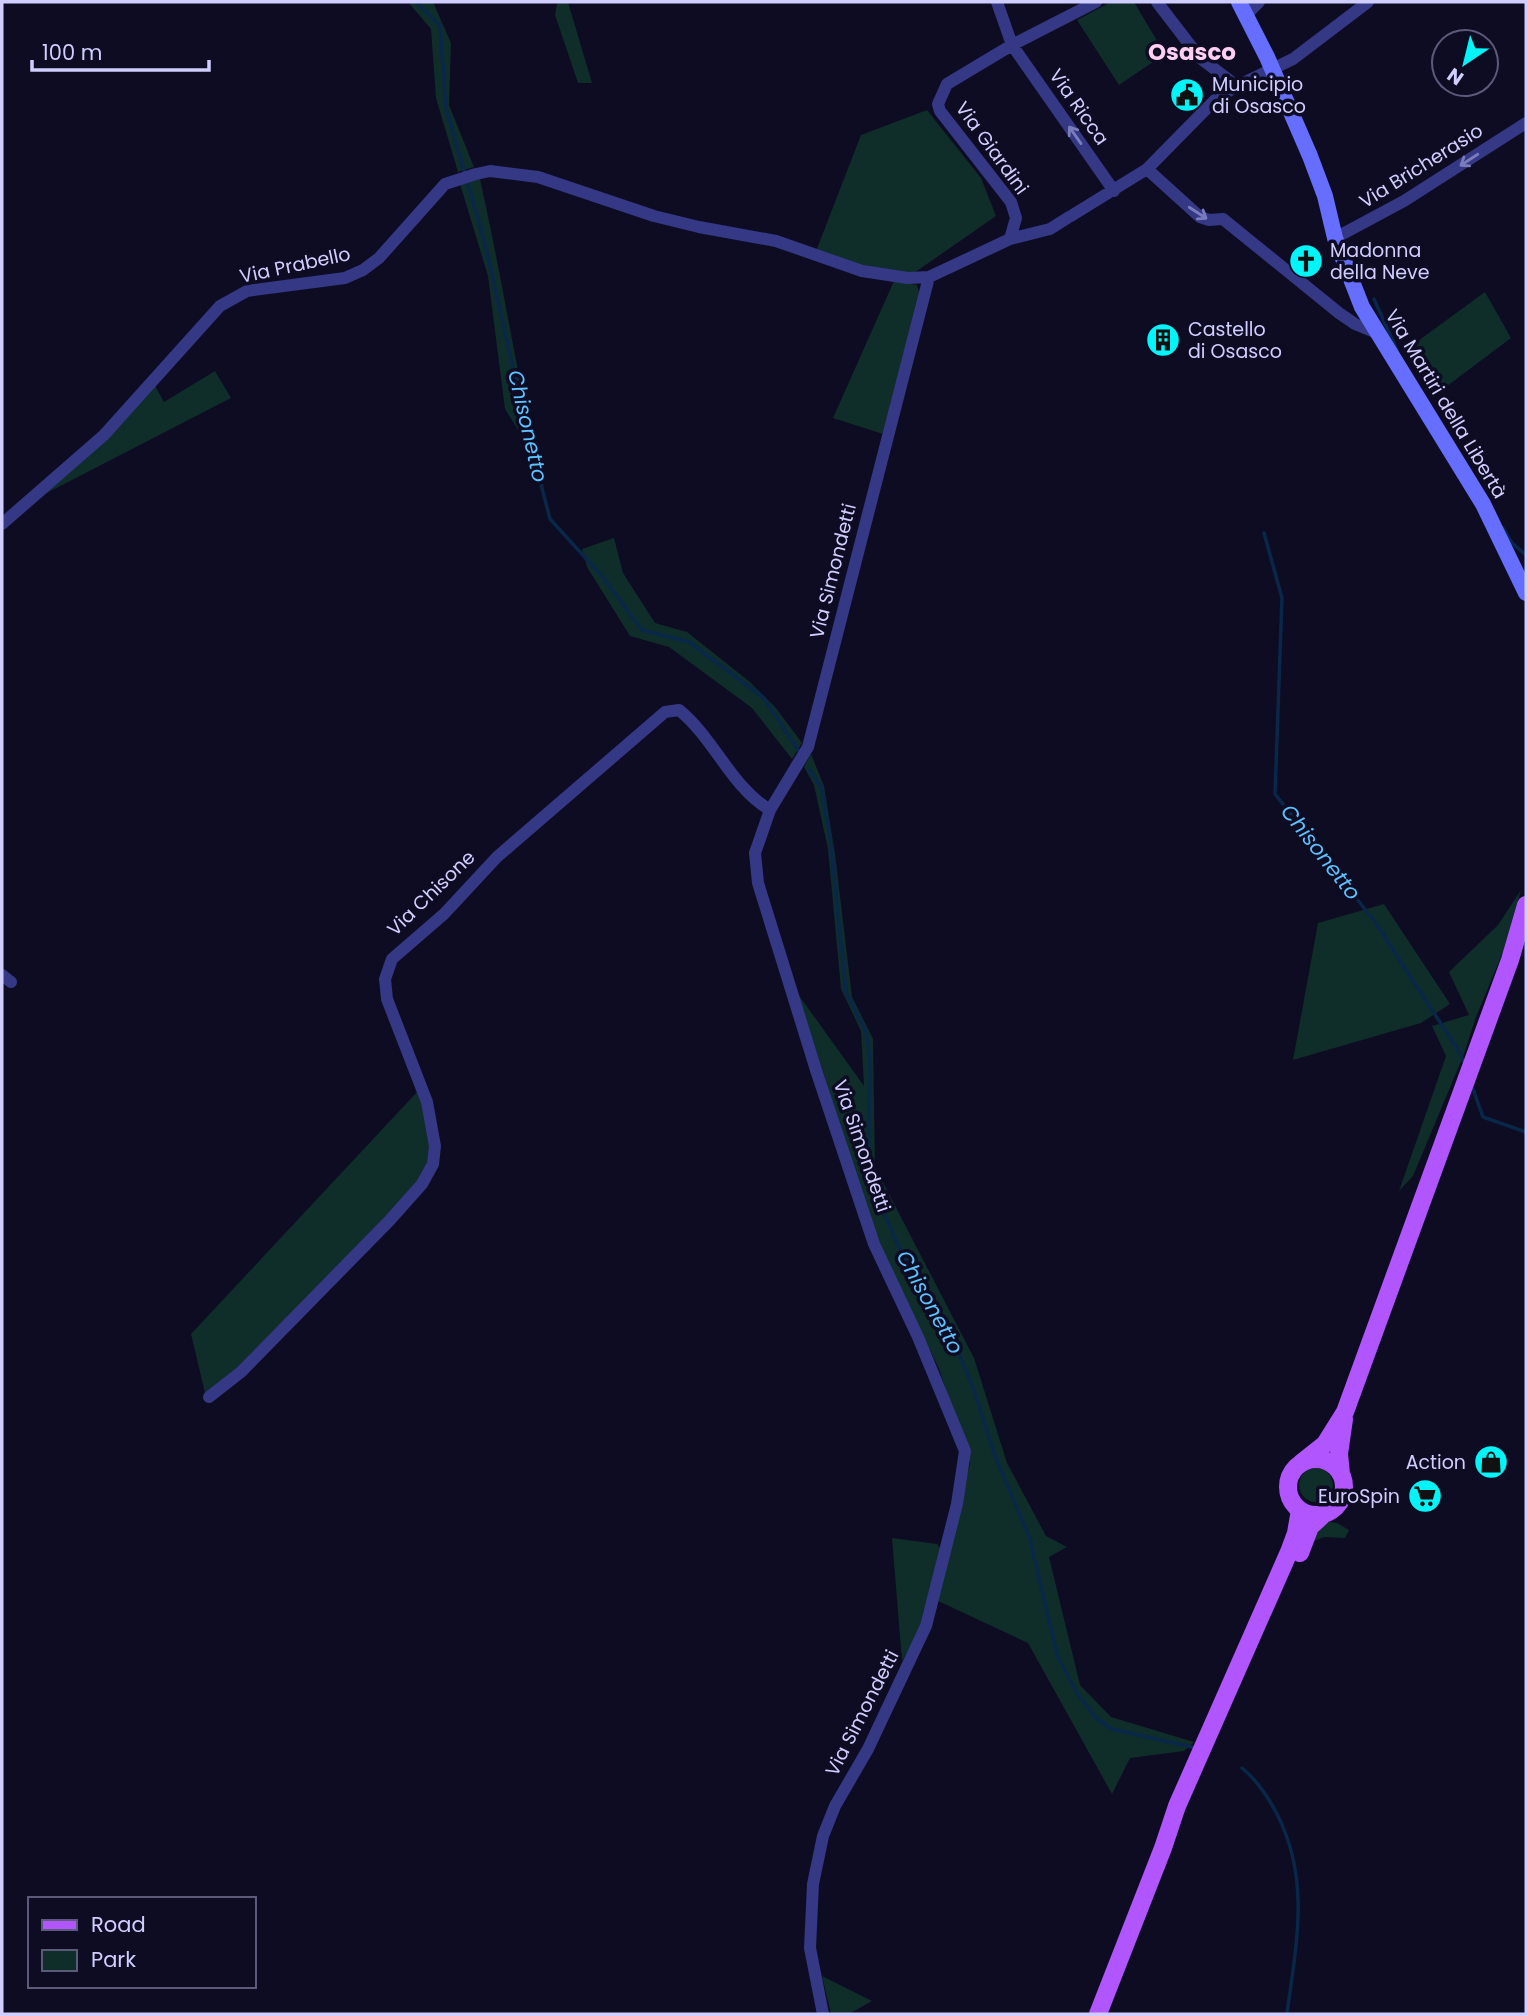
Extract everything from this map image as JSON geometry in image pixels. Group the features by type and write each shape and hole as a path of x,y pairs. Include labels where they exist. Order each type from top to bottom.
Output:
{"main road":[{"path":"1163,1849 1184,1809 1310,1527 1335,1508 1342,1496 1339,1454 1345,1412 1510,960 1526,905"},
{"path":"1324,1514 1315,1515 1300,1510 1294,1503 1288,1486 1294,1469 1325,1444 1345,1412"},
{"path":"1301,1463 1310,1460 1328,1462 1341,1474"},
{"path":"1098,2014 1163,1849 1177,1806 1289,1552 1300,1510"}],"street":[{"name":"Via Ricca","path":"997,2 1012,46 1114,191"},
{"name":"Via Giardini","path":"1010,239 1016,218 1011,202 940,111 938,104 947,84 1096,2"},
{"path":"1157,2 1200,58 1237,86"},
{"path":"1242,8 1259,2"},
{"path":"929,278 1010,239 1050,229 1114,191 1147,169 1216,99 1293,59 1368,2"},
{"name":"Via Martiri della Libertà","path":"1242,8 1273,71 1325,197 1335,238 1354,288 1377,333 1459,463 1509,556"},
{"name":"Via Bricherasio","path":"1335,238 1404,201 1526,123"},
{"path":"1147,169 1200,217 1209,220 1223,219 1339,313 1355,324 1377,333"},
{"name":"Via Prabello","path":"2,524 104,435 220,306 247,291 345,278 363,270 379,258 446,184 476,174 490,171 538,177 654,216 699,228 776,241 862,271 908,278 929,278"},
{"name":"Via Simondetti","path":"822,2014 810,1948 813,1884 823,1836 835,1806 868,1749 926,1626 957,1503 965,1451 918,1337 874,1244 758,883 755,853 770,810 808,747 929,278"},
{"path":"1509,556 1526,581"},
{"path":"1509,556 1526,593"},
{"name":"Via Chisone","path":"208,1397 241,1371 390,1220 422,1184 433,1164 435,1146 427,1102 387,999 385,979 391,959 444,914 497,857 665,712 679,710 692,721 753,800 770,810"}],"green space":[{"path":"408,2 433,2 451,43 449,105 474,167 458,172 436,98 431,29"},
{"path":"568,2 592,83 578,83 555,15 557,4"},
{"path":"1111,2 1134,2 1165,54 1119,85 1077,20"},
{"path":"927,110 981,178 996,216 914,273 862,267 816,251 861,135"},
{"path":"480,179 531,435 525,441 505,409 488,276 460,184"},
{"path":"894,281 917,285 919,293 883,434 833,418"},
{"path":"1485,292 1511,338 1439,392 1411,346"},
{"path":"215,371 231,398 39,497 154,384 164,402"},
{"path":"614,538 623,573 655,623 687,632 750,682 776,708 802,743 792,759 752,708 669,647 630,636 587,567 582,549"},
{"path":"811,754 824,786 852,997 873,1039 875,1167 974,1358 1007,1463 1046,1536 1067,1547 1049,1557 1080,1685 1111,1717 1194,1742 1184,1751 1130,1758 1112,1794 1028,1643 936,1600 970,1463 939,1369 877,1239 798,994 864,1086 861,1031 841,989 828,849 814,785 804,767"},
{"path":"1521,890 1503,952 1464,1054 1413,1176 1399,1191 1446,1056 1432,1026 1469,1015 1449,972 1498,925"},
{"path":"1384,904 1450,1004 1421,1023 1293,1060 1318,923"},
{"path":"418,1091 431,1146 420,1181 239,1368 205,1393 191,1334"},
{"path":"1316,1468 1328,1473 1333,1485 1328,1497 1316,1502 1304,1497 1299,1485 1304,1473"},
{"path":"1324,1521 1337,1523 1349,1530 1345,1538 1324,1537 1312,1542 1316,1526"},
{"path":"892,1538 937,1544 942,1551 921,1628 902,1661"},
{"path":"822,1976 872,2001 849,2014 831,2014"}],"waterway":[{"name":"Chisonetto","path":"417,2 440,26 446,108 484,240 550,519 602,576 642,630 689,642 764,698 798,750"},
{"path":"1374,299 1397,350"},
{"path":"1503,528 1512,543 1526,555"},
{"name":"Chisonetto","path":"1264,533 1282,598 1275,794 1375,922 1463,1061"},
{"name":"Chisonetto","path":"810,770 821,787 830,837 846,992 866,1032 870,1059 868,1179 904,1258 948,1328 974,1390 995,1456 1030,1539 1057,1655 1077,1693 1096,1718 1112,1729 1196,1748"},
{"name":"Chisonetto","path":"1473,1089 1483,1117 1526,1132"},
{"name":"Chisonetto","path":"1242,1768 1262,1789 1277,1814 1288,1839 1294,1864 1297,1938 1287,2014"}],"place":[{"name":"Municipio di Osasco","path":"1187,95"},
{"name":"Madonna della Neve","path":"1306,261"},
{"name":"Castello di Osasco","path":"1163,340"},
{"name":"Action","path":"1491,1462"},
{"name":"EuroSpin","path":"1425,1496"}],"district":[{"name":"Osasco","path":"1192,52"}]}
